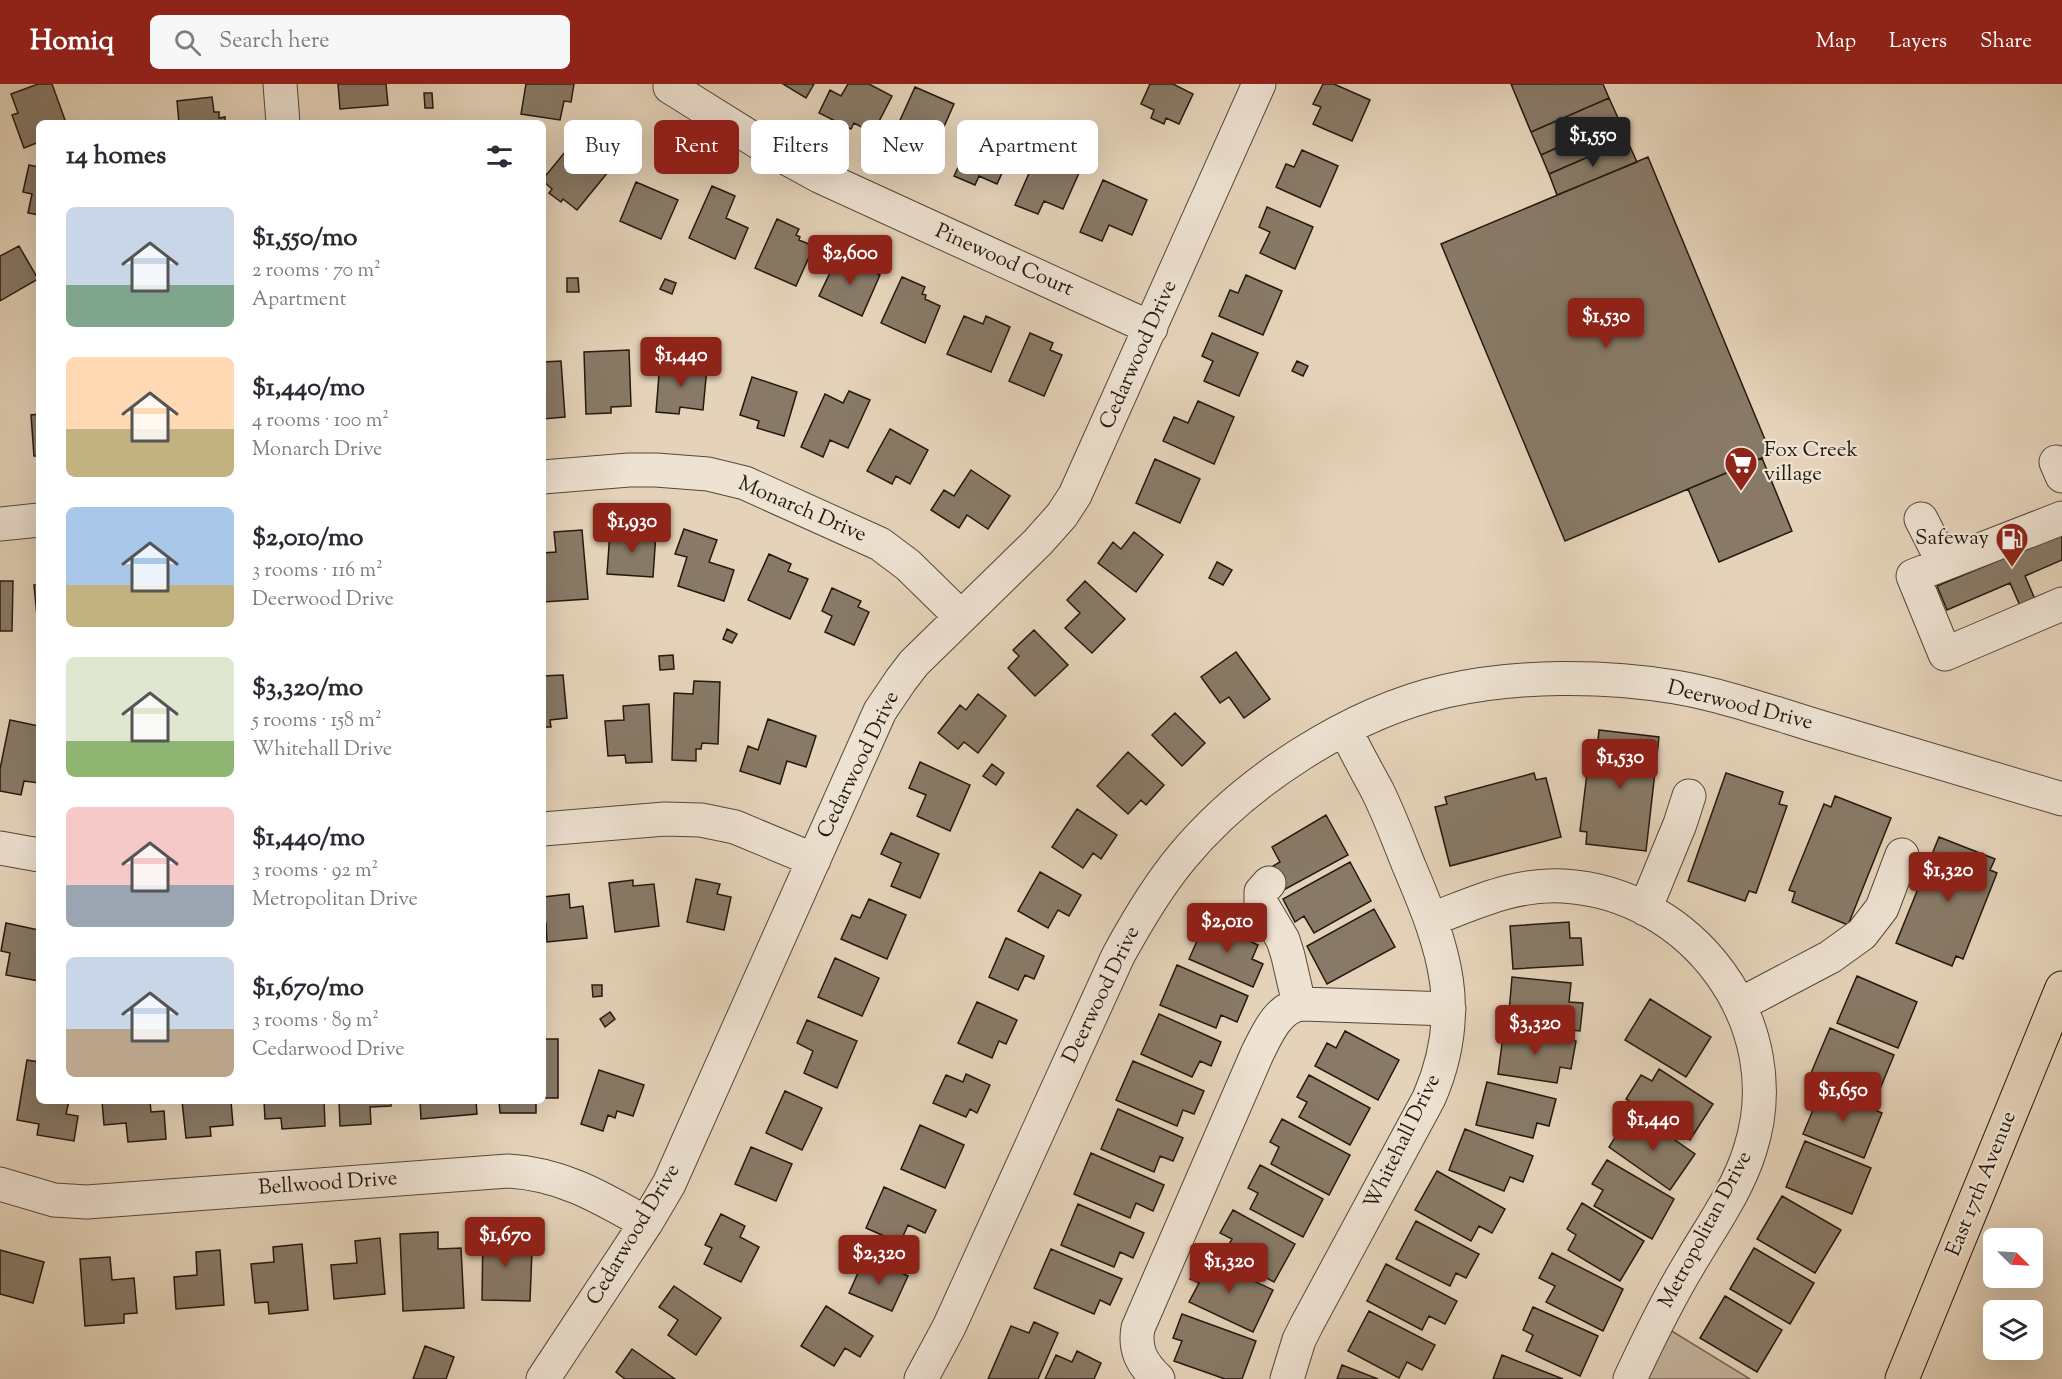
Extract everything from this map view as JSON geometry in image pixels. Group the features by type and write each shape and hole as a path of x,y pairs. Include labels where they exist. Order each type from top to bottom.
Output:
{"main road":[{"name":"East 17th Avenue","path":"1902,1379 2062,988"}],"street":[{"path":"280,84 283,120"},
{"name":"Cedarwood Drive","path":"543,1379 646,1224 669,1184 876,718 888,697 914,663 1048,531 1071,502 1259,84"},
{"name":"Pinewood Court","path":"670,87 766,147 819,176 1151,327"},
{"name":"Monarch Drive","path":"546,477 656,470 708,474 746,483 880,544 908,565 961,617"},
{"path":"2062,518 1913,576 1945,654 2062,604"},
{"path":"1921,519 1944,564"},
{"path":"0,524 36,520"},
{"name":"Deerwood Drive","path":"921,1379 949,1327 1118,956 1137,922 1182,857 1231,806 1284,765 1345,729 1392,708 1445,692 1498,682 1556,678 1592,679 1676,687 1749,706 2062,799"},
{"name":"Whitehall Drive","path":"1287,1379 1303,1332 1391,1172 1435,1085 1445,1048 1449,1009 1447,975 1432,919 1378,792 1345,729"},
{"path":"1645,909 1689,796"},
{"path":"546,829 665,819 701,820 735,827 814,860"},
{"path":"0,848 36,854"},
{"path":"1739,1005 1830,957 1862,934 1882,908 1902,855"},
{"path":"1269,882 1261,892 1261,903 1283,940 1299,1004"},
{"name":"Metropolitan Drive","path":"1432,919 1496,895 1540,886 1584,888 1623,899 1672,925 1699,947 1716,966 1739,1005 1754,1047 1757,1072 1758,1109 1750,1150 1732,1191 1663,1310 1630,1379"},
{"path":"1158,1379 1138,1353 1137,1337 1142,1318 1257,1054 1275,1021 1284,1011 1299,1004 1449,1009"},
{"name":"Bellwood Drive","path":"0,1184 54,1200 87,1202 515,1171 535,1173 576,1185 646,1224"}],"shaded area":[{"path":"1657,1322 1750,1379 1630,1379"}],"building":[{"path":"38,84 52,84 65,120 36,120 36,143 24,148 12,115 18,113 11,94"},
{"path":"338,84 386,84 388,105 340,109"},
{"path":"526,84 574,84 571,102 564,101 560,120 521,114"},
{"path":"783,84 814,84 806,98"},
{"path":"848,84 869,84 892,96 880,120 861,120 861,127 854,123 851,129 849,120 833,120 819,113 830,90 841,96"},
{"path":"1150,84 1173,84 1193,94 1179,124 1166,118 1164,124 1151,118 1154,110 1141,104"},
{"path":"1323,84 1334,84 1370,100 1352,141 1313,124 1321,107 1313,104"},
{"path":"1511,84 1603,84 1609,98 1531,132"},
{"path":"915,87 954,104 945,124 945,120 900,120"},
{"path":"424,93 432,93 433,108 425,108"},
{"path":"212,97 214,112 219,112 219,118 225,117 225,120 179,120 177,101"},
{"path":"1609,98 1619,120 1541,155 1531,132"},
{"path":"1619,120 1627,140 1549,174 1541,155"},
{"path":"1627,140 1637,162 1557,195 1549,174"},
{"path":"1302,150 1338,166 1320,207 1276,187 1286,164 1294,167"},
{"path":"564,153 564,174 606,174 577,210 563,199 561,202 549,193 552,189 546,184 546,175"},
{"path":"1648,157 1771,454 1565,541 1441,244"},
{"path":"29,165 36,166 36,214 28,213 32,194 23,192"},
{"path":"957,169 957,174 1002,174 997,184 979,176 975,185 954,176"},
{"path":"1029,174 1079,174 1063,209 1044,201 1038,214 1015,205"},
{"path":"1103,180 1147,200 1132,235 1109,225 1102,241 1080,232"},
{"path":"636,182 678,200 661,239 620,221"},
{"path":"712,186 735,196 726,218 748,228 735,259 689,238"},
{"path":"1267,207 1313,227 1295,269 1260,253 1270,232 1259,227"},
{"path":"777,219 799,229 796,235 800,237 799,240 814,246 796,286 755,268"},
{"path":"19,246 36,276 36,280 0,301 0,256"},
{"path":"838,256 880,275 862,316 819,296"},
{"path":"1246,275 1282,291 1263,335 1219,316 1230,290 1238,293"},
{"path":"902,277 925,287 922,294 926,295 925,299 940,306 925,343 881,323"},
{"path":"567,278 578,278 579,292 567,292"},
{"path":"665,279 676,283 672,294 660,289"},
{"path":"964,316 983,324 986,316 1010,327 991,372 947,354"},
{"path":"1030,333 1053,343 1050,350 1062,355 1044,396 1009,381"},
{"path":"1212,333 1258,353 1239,396 1204,381 1213,361 1202,356"},
{"path":"629,350 631,406 611,407 611,413 586,414 584,352"},
{"path":"561,361 565,417 546,419 546,362"},
{"path":"1297,361 1308,366 1303,376 1292,371"},
{"path":"660,362 707,367 703,410 680,407 679,414 656,412"},
{"path":"752,377 797,392 784,436 757,428 759,421 740,415"},
{"path":"849,391 870,400 848,448 830,440 823,457 801,447 825,394 843,403"},
{"path":"1198,401 1234,417 1214,464 1163,441 1174,417 1188,423"},
{"path":"36,414 36,456 34,456 31,415"},
{"path":"890,429 928,450 910,484 896,476 892,484 867,471"},
{"path":"1762,458 1792,531 1719,562 1688,489"},
{"path":"1155,459 1200,479 1180,523 1136,503"},
{"path":"971,470 1010,496 988,529 967,515 959,528 931,510 944,490 954,496"},
{"path":"684,529 717,540 709,562 734,570 724,601 678,586 687,557 675,554"},
{"path":"582,530 588,599 546,602 546,553 556,552 554,532"},
{"path":"610,531 656,533 653,577 607,574"},
{"path":"1134,532 1163,555 1136,592 1098,563 1113,542 1121,549"},
{"name":"Safeway","path":"2062,534 2062,560 2025,576 2040,611 2025,617 2010,583 1947,610 1937,586"},
{"path":"769,554 791,564 788,571 808,579 790,619 748,600"},
{"path":"1217,562 1232,570 1223,585 1209,578"},
{"path":"0,581 13,581 12,631 0,631"},
{"path":"1085,581 1125,619 1092,653 1065,628 1080,613 1067,600"},
{"path":"832,588 861,601 858,607 869,612 854,645 825,632 832,616 822,611"},
{"path":"727,629 737,634 732,643 723,639"},
{"path":"1034,630 1068,665 1035,696 1008,668 1019,656 1013,650"},
{"path":"1236,652 1270,699 1244,718 1229,697 1220,703 1201,677"},
{"path":"673,655 674,669 660,670 659,656"},
{"path":"563,675 567,718 550,720 551,727 546,727 546,676"},
{"path":"694,681 720,682 718,744 702,743 701,749 696,749 696,761 672,760 674,693 693,694"},
{"path":"978,694 1006,716 978,753 964,742 958,749 938,733 960,705 966,710"},
{"path":"649,704 652,762 626,763 625,755 608,756 605,721 624,720 623,706"},
{"path":"1175,713 1205,743 1182,766 1152,735"},
{"path":"768,719 816,736 806,767 787,761 780,784 740,771 748,746 758,750"},
{"path":"10,720 36,725 36,783 24,781 21,795 0,791 0,769"},
{"path":"1599,730 1659,737 1646,851 1586,844 1587,832 1580,831 1591,740 1598,740"},
{"path":"1128,752 1164,785 1146,805 1141,800 1128,814 1097,786"},
{"path":"920,762 970,785 950,831 917,816 926,795 909,788"},
{"path":"992,764 1004,773 996,785 983,776"},
{"path":"1534,773 1536,780 1546,778 1561,837 1450,866 1435,807 1447,804 1445,797"},
{"path":"1726,773 1783,792 1779,804 1787,806 1756,893 1749,891 1745,901 1688,881"},
{"path":"1835,796 1891,818 1848,925 1792,902 1795,892 1789,890 1824,804 1831,807"},
{"path":"1077,809 1117,835 1101,859 1093,853 1083,868 1052,847"},
{"path":"1326,815 1348,855 1280,892 1268,869 1280,862 1272,847"},
{"path":"891,833 939,854 920,898 891,886 901,863 881,854"},
{"path":"1939,837 1995,859 1990,870 1997,873 1963,959 1956,956 1952,966 1896,943"},
{"path":"1350,862 1371,901 1314,933 1304,916 1295,922 1283,899"},
{"path":"1040,872 1081,895 1069,916 1058,910 1048,928 1018,911"},
{"path":"696,879 720,884 717,894 731,897 724,930 687,922"},
{"path":"633,880 633,886 654,884 659,926 615,932 609,883"},
{"path":"569,894 570,908 583,906 587,938 547,942 546,897"},
{"path":"869,899 906,915 887,959 841,939 852,915 860,918"},
{"path":"1374,909 1395,947 1327,984 1307,946"},
{"path":"1206,921 1258,945 1252,959 1263,964 1253,987 1189,959"},
{"path":"1569,922 1570,938 1581,938 1583,965 1513,969 1510,926"},
{"path":"6,923 36,929 36,980 6,975 10,953 1,951"},
{"path":"1006,938 1044,956 1034,979 1025,975 1018,990 989,977"},
{"path":"835,958 879,978 862,1016 818,997"},
{"path":"1177,965 1248,996 1237,1022 1221,1015 1216,1028 1160,1005"},
{"path":"1857,976 1917,1002 1898,1048 1837,1023"},
{"path":"1512,977 1571,983 1569,1002 1583,1003 1580,1031 1508,1024"},
{"path":"592,985 602,985 602,996 593,997"},
{"path":"1650,999 1711,1037 1686,1077 1625,1040"},
{"path":"977,1002 1017,1020 1006,1044 999,1041 992,1058 958,1043"},
{"path":"610,1012 615,1019 605,1027 600,1019"},
{"path":"1159,1014 1221,1042 1211,1066 1200,1061 1192,1077 1141,1054"},
{"path":"807,1020 857,1041 837,1088 804,1073 813,1051 797,1043"},
{"path":"1830,1028 1894,1055 1875,1101 1811,1073"},
{"path":"1504,1029 1576,1041 1571,1069 1560,1067 1557,1083 1498,1074"},
{"path":"1345,1031 1399,1060 1378,1100 1315,1066 1327,1043 1336,1048"},
{"path":"546,1039 558,1039 558,1098 546,1098"},
{"path":"27,1060 36,1062 36,1104 68,1104 66,1114 78,1116 74,1141 37,1135 39,1124 17,1120"},
{"path":"1133,1061 1204,1091 1194,1114 1183,1110 1177,1126 1116,1100"},
{"path":"1659,1069 1713,1104 1690,1140 1626,1099 1641,1075 1652,1081"},
{"path":"599,1070 644,1085 633,1116 617,1111 615,1118 608,1115 603,1131 581,1124"},
{"path":"966,1074 990,1085 977,1113 970,1109 966,1117 933,1103 946,1075 963,1082"},
{"path":"1309,1075 1370,1108 1350,1145 1299,1117 1307,1102 1297,1097"},
{"path":"1487,1082 1556,1099 1549,1126 1537,1123 1533,1138 1476,1125"},
{"path":"1822,1088 1882,1113 1864,1158 1803,1134"},
{"path":"785,1091 822,1108 802,1150 766,1133"},
{"path":"102,1104 150,1104 151,1112 164,1111 166,1139 128,1142 126,1123 104,1125"},
{"path":"182,1104 231,1104 233,1125 210,1127 211,1136 186,1138"},
{"path":"264,1104 324,1104 325,1126 282,1129 281,1118 265,1119"},
{"path":"339,1104 391,1104 391,1106 370,1107 371,1124 340,1126"},
{"path":"420,1104 476,1104 477,1114 421,1119"},
{"path":"499,1104 536,1104 536,1113 500,1113"},
{"path":"1118,1109 1183,1138 1173,1161 1160,1156 1154,1172 1101,1149"},
{"path":"1639,1115 1695,1154 1670,1190 1609,1147 1623,1125 1629,1129"},
{"path":"1282,1119 1350,1155 1329,1195 1271,1164 1279,1147 1270,1142"},
{"path":"920,1125 964,1145 945,1188 901,1169"},
{"path":"1465,1129 1533,1156 1523,1182 1510,1177 1504,1191 1449,1170"},
{"path":"1805,1141 1871,1168 1852,1214 1786,1187"},
{"path":"751,1147 792,1164 776,1201 735,1184"},
{"path":"1091,1153 1164,1185 1153,1211 1136,1203 1130,1218 1074,1194"},
{"path":"1607,1160 1674,1199 1652,1239 1594,1206 1603,1190 1592,1184"},
{"path":"1260,1165 1323,1199 1303,1237 1250,1209 1258,1193 1248,1188"},
{"path":"1437,1171 1505,1209 1492,1233 1479,1226 1471,1241 1415,1210"},
{"path":"884,1187 936,1210 925,1233 908,1225 900,1243 866,1228"},
{"path":"1782,1196 1841,1230 1815,1273 1757,1239"},
{"path":"1582,1203 1644,1241 1620,1281 1568,1250 1576,1235 1567,1229"},
{"path":"1078,1204 1144,1233 1133,1258 1120,1252 1114,1267 1061,1245"},
{"path":"1233,1210 1295,1244 1274,1282 1223,1255 1232,1239 1220,1233"},
{"path":"721,1214 745,1226 740,1237 759,1247 741,1282 704,1264 712,1248 705,1245"},
{"path":"1416,1221 1479,1254 1466,1278 1456,1273 1450,1286 1396,1259"},
{"path":"483,1229 508,1229 507,1243 522,1243 522,1250 532,1250 530,1301 482,1300"},
{"path":"438,1232 438,1249 461,1248 464,1308 403,1311 400,1234"},
{"path":"380,1238 385,1294 334,1299 331,1265 357,1263 355,1241"},
{"path":"302,1244 308,1310 269,1314 268,1302 255,1303 251,1264 274,1262 273,1247"},
{"path":"1754,1248 1814,1283 1790,1324 1730,1289"},
{"path":"1051,1249 1122,1279 1110,1305 1100,1300 1094,1314 1034,1288"},
{"path":"0,1250 44,1262 33,1303 0,1294"},
{"path":"220,1250 224,1305 176,1309 174,1277 197,1275 196,1252"},
{"path":"1552,1253 1623,1289 1603,1331 1546,1302 1555,1286 1539,1278"},
{"path":"1201,1256 1273,1290 1253,1332 1189,1302 1199,1283 1190,1279"},
{"path":"110,1257 112,1280 134,1278 137,1313 124,1314 124,1323 85,1326 80,1259"},
{"path":"862,1264 880,1272 883,1265 908,1276 892,1311 849,1293"},
{"path":"1386,1264 1457,1301 1445,1324 1429,1316 1422,1330 1367,1301"},
{"path":"674,1286 721,1318 696,1355 668,1335 678,1320 659,1307"},
{"path":"1725,1296 1782,1330 1757,1372 1700,1338"},
{"path":"826,1306 873,1336 860,1357 845,1348 834,1366 801,1346"},
{"path":"1533,1307 1598,1336 1580,1376 1526,1351 1533,1335 1523,1330"},
{"path":"1369,1311 1435,1345 1422,1370 1407,1362 1399,1378 1348,1351"},
{"path":"1182,1314 1256,1341 1242,1379 1225,1379 1174,1361 1182,1341 1173,1338"},
{"path":"1034,1322 1058,1333 1038,1379 988,1379 1011,1326 1029,1333"},
{"path":"425,1346 454,1357 446,1379 413,1379"},
{"path":"632,1349 675,1379 625,1379 616,1372"},
{"path":"1077,1351 1101,1363 1094,1379 1045,1379 1056,1355 1072,1362"},
{"path":"1502,1355 1563,1379 1493,1379"},
{"path":"1342,1365 1378,1379 1337,1379"}],"place":[{"name":"Fox Creek village","path":"1741,492"},
{"name":"Safeway","path":"2012,568"}]}
